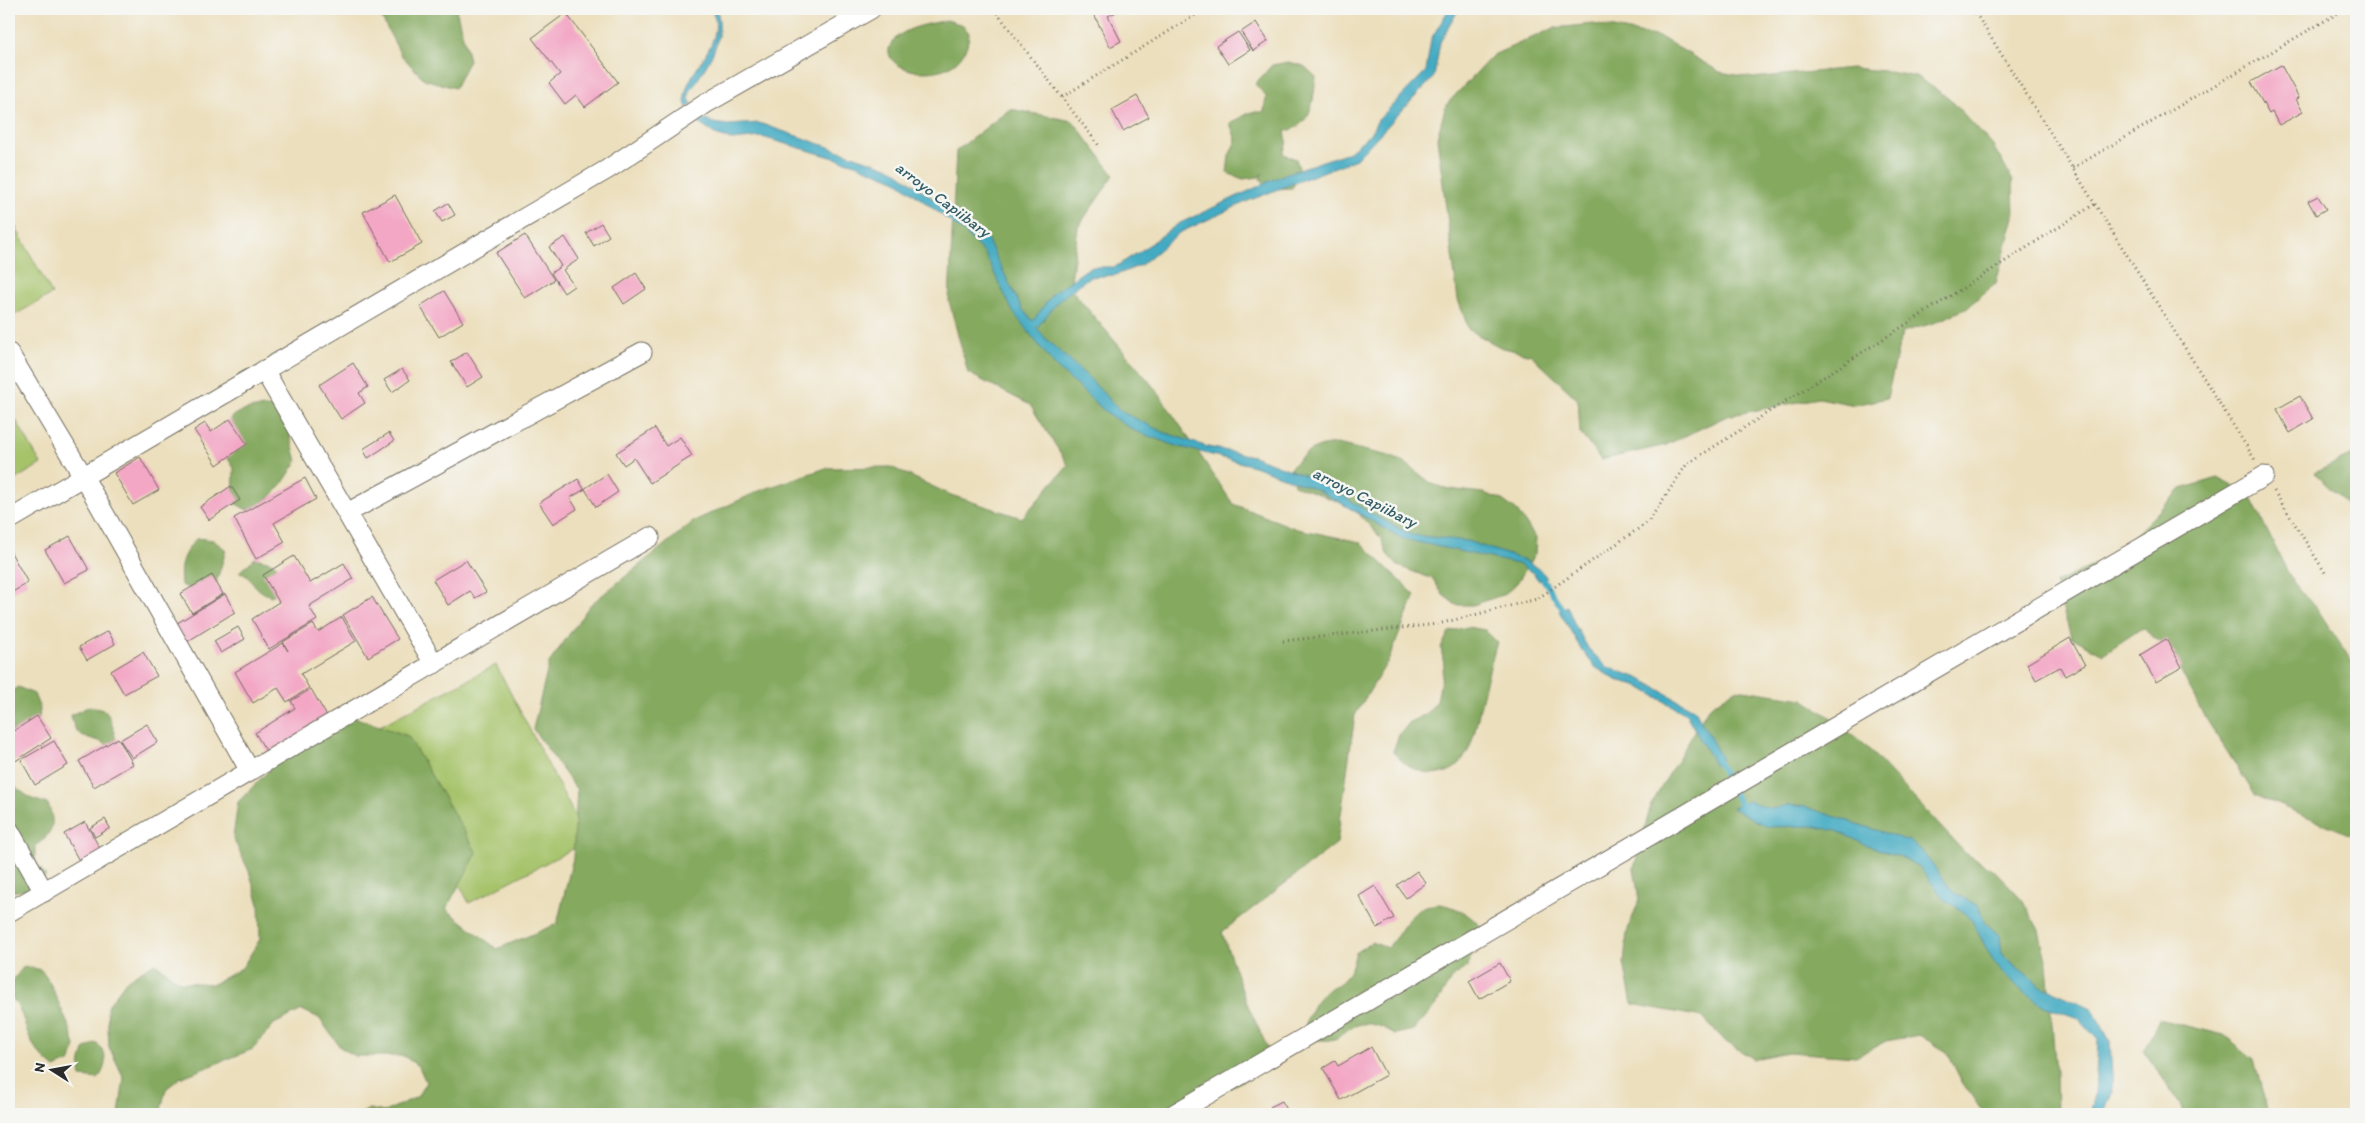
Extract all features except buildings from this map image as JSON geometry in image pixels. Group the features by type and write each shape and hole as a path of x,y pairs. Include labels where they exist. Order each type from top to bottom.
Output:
{"street":[{"path":"9,520 608,169 705,104 871,9"},
{"path":"347,513 642,352"},
{"path":"9,353 83,476 250,771"},
{"path":"264,370 434,664"},
{"path":"1174,1114 2264,476"},
{"path":"9,912 650,537"},
{"path":"9,830 44,892"}],"path":[{"path":"994,9 1100,147"},
{"path":"1062,97 1204,9"},
{"path":"1974,9 2326,574"},
{"path":"2072,168 2345,9"},
{"path":"1283,641 1438,624 1545,595 1648,522 1687,464 2095,204"}],"green space":[{"path":"377,9 456,9 469,60 455,88 424,79 401,55"},
{"path":"947,20 963,25 969,33 964,53 951,65 935,71 918,72 903,67 892,60 889,50 896,38 901,34 920,26"},
{"path":"1593,24 1660,37 1720,72 1753,78 1852,68 1917,77 1949,98 1993,146 2013,181 2014,217 1996,283 1965,309 1934,323 1902,332 1887,398 1855,405 1819,398 1727,416 1666,445 1601,460 1580,433 1578,400 1531,355 1500,347 1469,330 1458,300 1437,138 1446,105 1493,55 1554,28"},
{"path":"1288,62 1304,66 1316,77 1312,106 1306,118 1296,127 1285,131 1287,142 1283,154 1296,159 1301,174 1292,188 1275,189 1260,179 1262,173 1259,177 1243,179 1227,173 1229,156 1236,140 1230,123 1251,112 1264,112 1266,96 1255,84 1272,65"},
{"path":"1010,109 1073,121 1114,175 1078,227 1070,288 1157,391 1233,504 1297,529 1360,542 1415,595 1389,659 1355,715 1337,843 1222,932 1245,999 1275,1064 1179,1114 360,1114 369,1109 384,1112 417,1097 426,1082 419,1067 404,1056 355,1056 340,1047 319,1018 302,1010 274,1024 253,1049 180,1078 166,1089 160,1114 119,1114 124,1078 109,1047 107,1007 127,980 155,963 180,982 213,984 242,968 260,939 259,904 249,871 233,838 238,802 287,752 345,714 408,736 477,853 446,909 497,949 557,924 573,858 577,790 533,729 549,663 590,605 694,521 759,491 826,468 891,467 951,495 1022,518 1068,465 1030,405 968,373 949,301 956,151"},
{"path":"9,215 52,294 9,318"},
{"path":"269,407 284,413 297,461 282,484 271,496 257,506 247,510 233,502 234,468 215,439 231,418 237,414 250,409"},
{"path":"9,408 41,464 9,483"},
{"path":"1337,444 1389,456 1404,462 1432,484 1449,489 1483,493 1501,499 1517,511 1536,538 1535,554 1517,583 1505,594 1473,605 1456,605 1443,595 1433,579 1398,566 1387,554 1381,538 1357,512 1342,503 1294,485 1290,468 1296,462 1316,448"},
{"path":"2356,453 2356,513 2314,473"},
{"path":"2218,478 2249,494 2293,583 2316,607 2356,668 2356,837 2255,795 2203,714 2170,650 2142,628 2103,654 2071,637 2055,583 2113,557 2181,489"},
{"path":"197,538 213,540 226,550 214,590 197,591 181,585 181,565 188,549"},
{"path":"255,558 271,562 278,567 278,592 271,596 256,587 248,577 239,572"},
{"path":"1467,627 1485,630 1497,642 1474,735 1463,759 1454,768 1443,773 1428,773 1417,770 1405,763 1393,752 1399,735 1410,722 1426,714 1437,701 1444,665 1441,648 1449,632"},
{"path":"496,665 588,841 469,903 378,727"},
{"path":"18,687 34,694 40,709 38,725 13,736 9,729 9,693"},
{"path":"1736,689 1803,699 1830,717 1863,743 1965,853 1995,871 2022,899 2039,930 2047,964 2056,1073 2057,1114 1984,1114 1962,1082 1947,1052 1919,1035 1886,1041 1856,1057 1788,1052 1754,1059 1726,1042 1702,1017 1632,1004 1624,963 1627,932 1639,900 1634,868 1651,805 1708,708"},
{"path":"90,706 106,711 115,734 117,758 106,744 82,735 75,729 71,715"},
{"path":"9,783 32,799 48,804 52,818 49,833 35,846 35,862 46,876 38,883 20,891 9,891"},
{"path":"1439,904 1463,912 1482,928 1467,967 1453,976 1435,1006 1414,1030 1395,1034 1377,1025 1365,1024 1353,1027 1338,1038 1330,1040 1318,1040 1303,1036 1313,1006 1321,995 1329,988 1340,983 1346,976 1351,969 1356,952 1372,942 1387,948 1415,913 1429,905"},
{"path":"24,966 41,970 50,983 70,1029 75,1046 71,1061 55,1068 33,1045 20,1011 9,994 14,979"},
{"path":"2159,1019 2224,1035 2254,1059 2268,1114 2184,1114 2182,1106 2144,1051"},
{"path":"96,1043 103,1051 105,1065 98,1079 81,1077 80,1070 84,1050"}],"water":[{"path":"711,9 717,9 719,32 717,43 708,63 689,93 689,99 692,104 687,108 685,97 688,85 709,49 714,36 715,23"},
{"path":"1449,9 1461,9 1456,14 1440,42 1434,77 1356,159 1248,201 1179,233 1141,265 1116,275 1089,277 1058,301 1037,328 1120,411 1163,432 1208,447 1253,456 1320,481 1370,513 1412,535 1467,541 1521,559 1538,568 1547,577 1539,581 1533,573 1518,564 1403,539 1318,490 1254,466 1173,445 1135,431 1109,415 1055,366 1013,312 985,254 965,233 897,181 855,164 762,137 732,140 718,136 698,123 706,119 713,123 728,125 759,123 893,169 986,237 1022,309 1033,321 1053,293 1090,267 1115,267 1178,224 1285,174 1349,152 1369,135 1378,120 1426,71 1431,39"},
{"path":"1567,606 1588,648 1607,667 1639,678 1695,710 1722,759 1714,764 1686,714 1636,685 1616,680 1595,667 1581,649 1559,611"},
{"path":"1749,801 1771,809 1788,805 1806,807 1909,841 1921,850 1954,893 1978,905 1984,921 2000,936 2002,955 2041,986 2092,1008 2110,1041 2113,1091 2103,1114 2090,1114 2095,1095 2098,1040 2078,1018 2044,1006 2020,989 1993,961 1972,921 1960,909 1946,901 1919,867 1901,857 1864,844 1837,831 1812,826 1768,827 1732,808"}],"waterway":[{"name":"arroyo Capiibary","path":"1539,573 1567,616"},
{"name":"arroyo Capiibary","path":"1715,756 1739,803 1748,808"}]}
